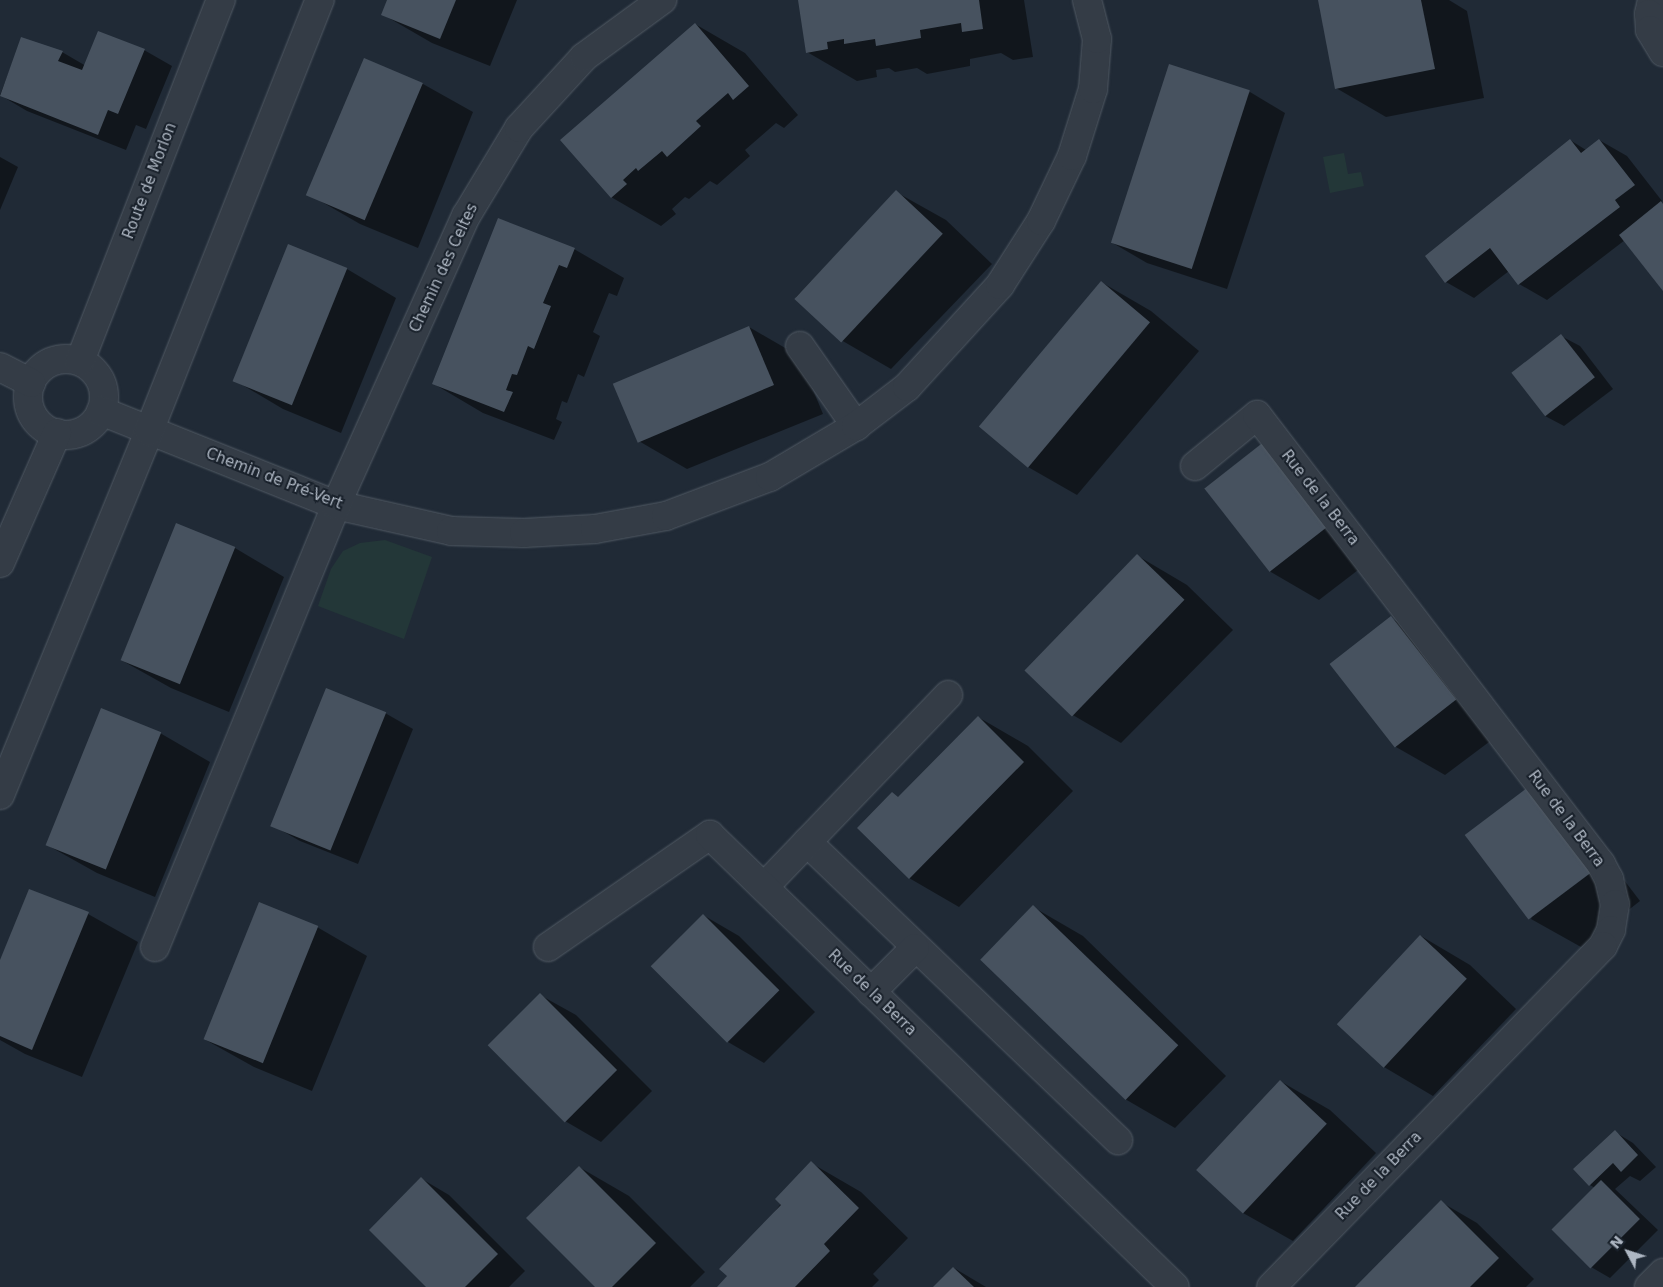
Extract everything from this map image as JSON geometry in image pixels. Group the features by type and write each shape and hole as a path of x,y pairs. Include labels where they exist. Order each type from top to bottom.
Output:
{"street":[{"name":"Route de Morlon","path":"80,361 221,0"},
{"path":"0,795 149,431 320,0"},
{"name":"Chemin des Celtes","path":"155,947 336,505 466,216 519,128 584,58 662,0"},
{"name":"Chemin de Pré-Vert","path":"101,411 336,505 452,531 524,533 595,529 666,516 770,477 856,426 907,387 951,343 1000,285 1041,221 1072,156 1093,89 1097,39 1087,0"},
{"path":"1652,0 1649,14 1650,30 1663,52"},
{"path":"800,346 856,426"},
{"path":"70,359 80,361 95,373 103,388 101,411 88,428 68,434 57,434 45,428 30,408 31,383 46,365 70,359"},
{"path":"0,367 31,383"},
{"name":"Rue de la Berra","path":"1195,466 1256,415 1601,864 1609,878 1615,904 1612,930 1603,946 1271,1287"},
{"path":"0,563 57,434"},
{"path":"764,887 948,695"},
{"name":"Rue de la Berra","path":"548,947 710,835 1175,1287"},
{"path":"807,842 915,948 1118,1140"},
{"path":"871,992 915,948"},
{"path":"1649,1287 1663,1273"}],"green space":[{"path":"1344,153 1348,174 1361,172 1364,186 1330,193 1323,157"},
{"path":"385,540 432,557 404,639 318,606 331,569 343,551 360,543"}],"building":[{"path":"387,0 456,0 440,39 381,15"},
{"path":"798,0 979,0 983,29 962,32 961,23 920,30 921,38 876,46 875,39 844,44 844,39 827,42 828,49 806,53"},
{"path":"1318,0 1421,0 1435,69 1335,89"},
{"path":"695,23 749,86 733,100 728,93 696,121 701,126 667,157 662,151 638,171 636,168 623,180 627,184 611,198 560,140"},
{"path":"98,31 145,49 118,114 108,110 98,135 0,96 21,37 63,51 58,61 82,70"},
{"path":"364,58 423,83 365,220 306,195"},
{"path":"1169,64 1250,90 1192,269 1111,243"},
{"path":"1570,139 1581,153 1599,139 1635,185 1615,200 1620,207 1518,285 1490,248 1445,283 1425,256"},
{"path":"896,190 943,234 841,343 794,299"},
{"path":"1661,201 1663,204 1663,291 1619,235"},
{"path":"498,218 575,248 567,268 559,265 543,303 551,306 534,349 528,346 517,375 512,374 506,390 513,392 504,412 432,384"},
{"path":"288,244 347,268 292,405 233,381"},
{"path":"1101,281 1150,322 1028,468 979,427"},
{"path":"749,326 774,385 638,443 613,384"},
{"path":"1561,334 1595,377 1545,416 1511,373"},
{"path":"1265,441 1330,525 1270,572 1204,488"},
{"path":"176,523 235,547 180,684 121,660"},
{"path":"1137,554 1184,600 1072,716 1024,671"},
{"path":"1391,616 1456,700 1395,748 1330,664"},
{"path":"326,688 386,712 330,850 270,826"},
{"path":"101,708 161,732 106,870 46,845"},
{"path":"978,716 1024,762 909,879 857,828 892,792 898,797"},
{"path":"1527,788 1591,873 1528,920 1465,835"},
{"path":"29,889 89,912 32,1050 0,1036 0,960"},
{"path":"259,902 318,926 263,1063 204,1039"},
{"path":"1033,905 1178,1045 1126,1100 980,960"},
{"path":"703,914 779,990 727,1043 651,966"},
{"path":"1420,935 1467,979 1384,1068 1337,1024"},
{"path":"540,993 617,1070 565,1122 488,1045"},
{"path":"1280,1080 1327,1124 1243,1214 1196,1170"},
{"path":"1615,1130 1638,1155 1621,1172 1613,1163 1589,1186 1573,1169"},
{"path":"811,1161 859,1208 824,1244 830,1251 795,1287 717,1287 727,1276 719,1269 781,1205 775,1199"},
{"path":"579,1166 656,1243 612,1287 595,1287 526,1218"},
{"path":"421,1177 498,1254 465,1287 426,1287 369,1230"},
{"path":"1601,1180 1640,1219 1590,1268 1552,1229"},
{"path":"1441,1200 1499,1258 1470,1287 1355,1287"},
{"path":"953,1267 974,1287 933,1287"}]}
